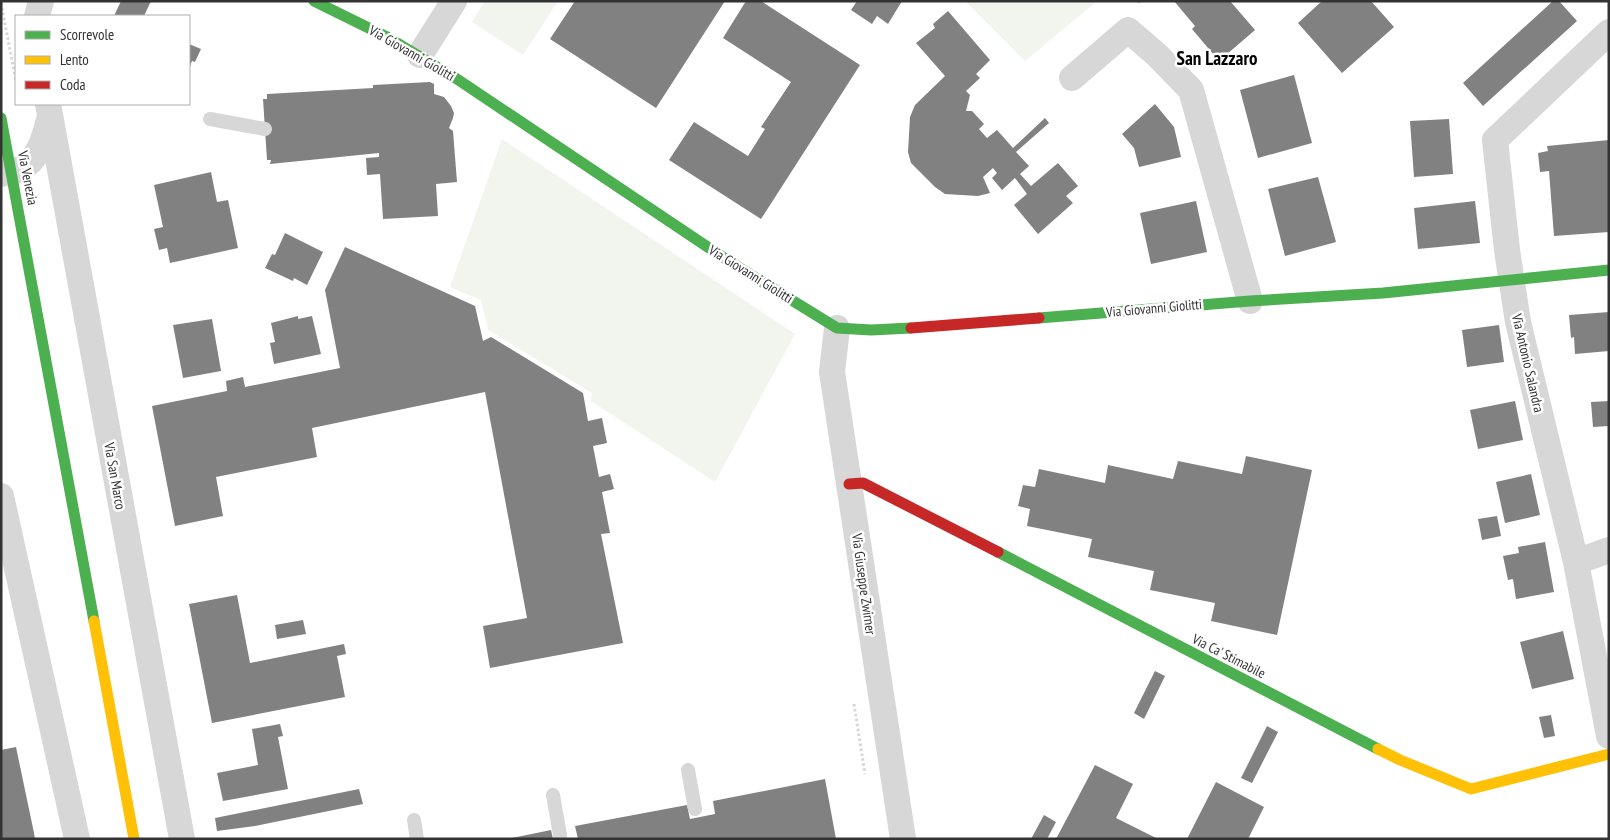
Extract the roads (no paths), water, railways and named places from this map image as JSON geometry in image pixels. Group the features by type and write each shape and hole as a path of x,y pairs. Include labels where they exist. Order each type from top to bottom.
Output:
{"street":[{"path":"26,1 29,15"},
{"path":"37,15 41,1"},
{"name":"Via Giovanni Giolitti","path":"314,1 339,12 420,55 457,78 730,262 836,328 871,330 910,328 1250,301 1383,293 1609,270"},
{"path":"420,55 454,1"},
{"path":"1072,78 1128,30 1157,55 1190,90 1250,301"},
{"name":"Via Antonio Salandra","path":"1609,32 1495,140 1518,322 1576,562 1609,736"},
{"name":"Via San Marco","path":"1,174 20,169 36,156 46,132 49,108"},
{"name":"Via San Marco","path":"49,108 182,839"},
{"name":"Via Venezia","path":"1,118 134,839"},
{"name":"Via Giuseppe Zwirner","path":"836,328 832,372 903,839"},
{"name":"Via Ca' Stimabile","path":"849,484 863,483 1400,760 1471,789 1609,754"},
{"path":"1,496 77,839"},
{"path":"1576,562 1609,550"}],"lane":[{"path":"210,119 265,128"},
{"path":"688,770 695,809"},
{"path":"553,795 560,835"},
{"path":"414,820 417,839"}],"district":[{"name":"San Lazzaro","path":"1217,58"}]}
